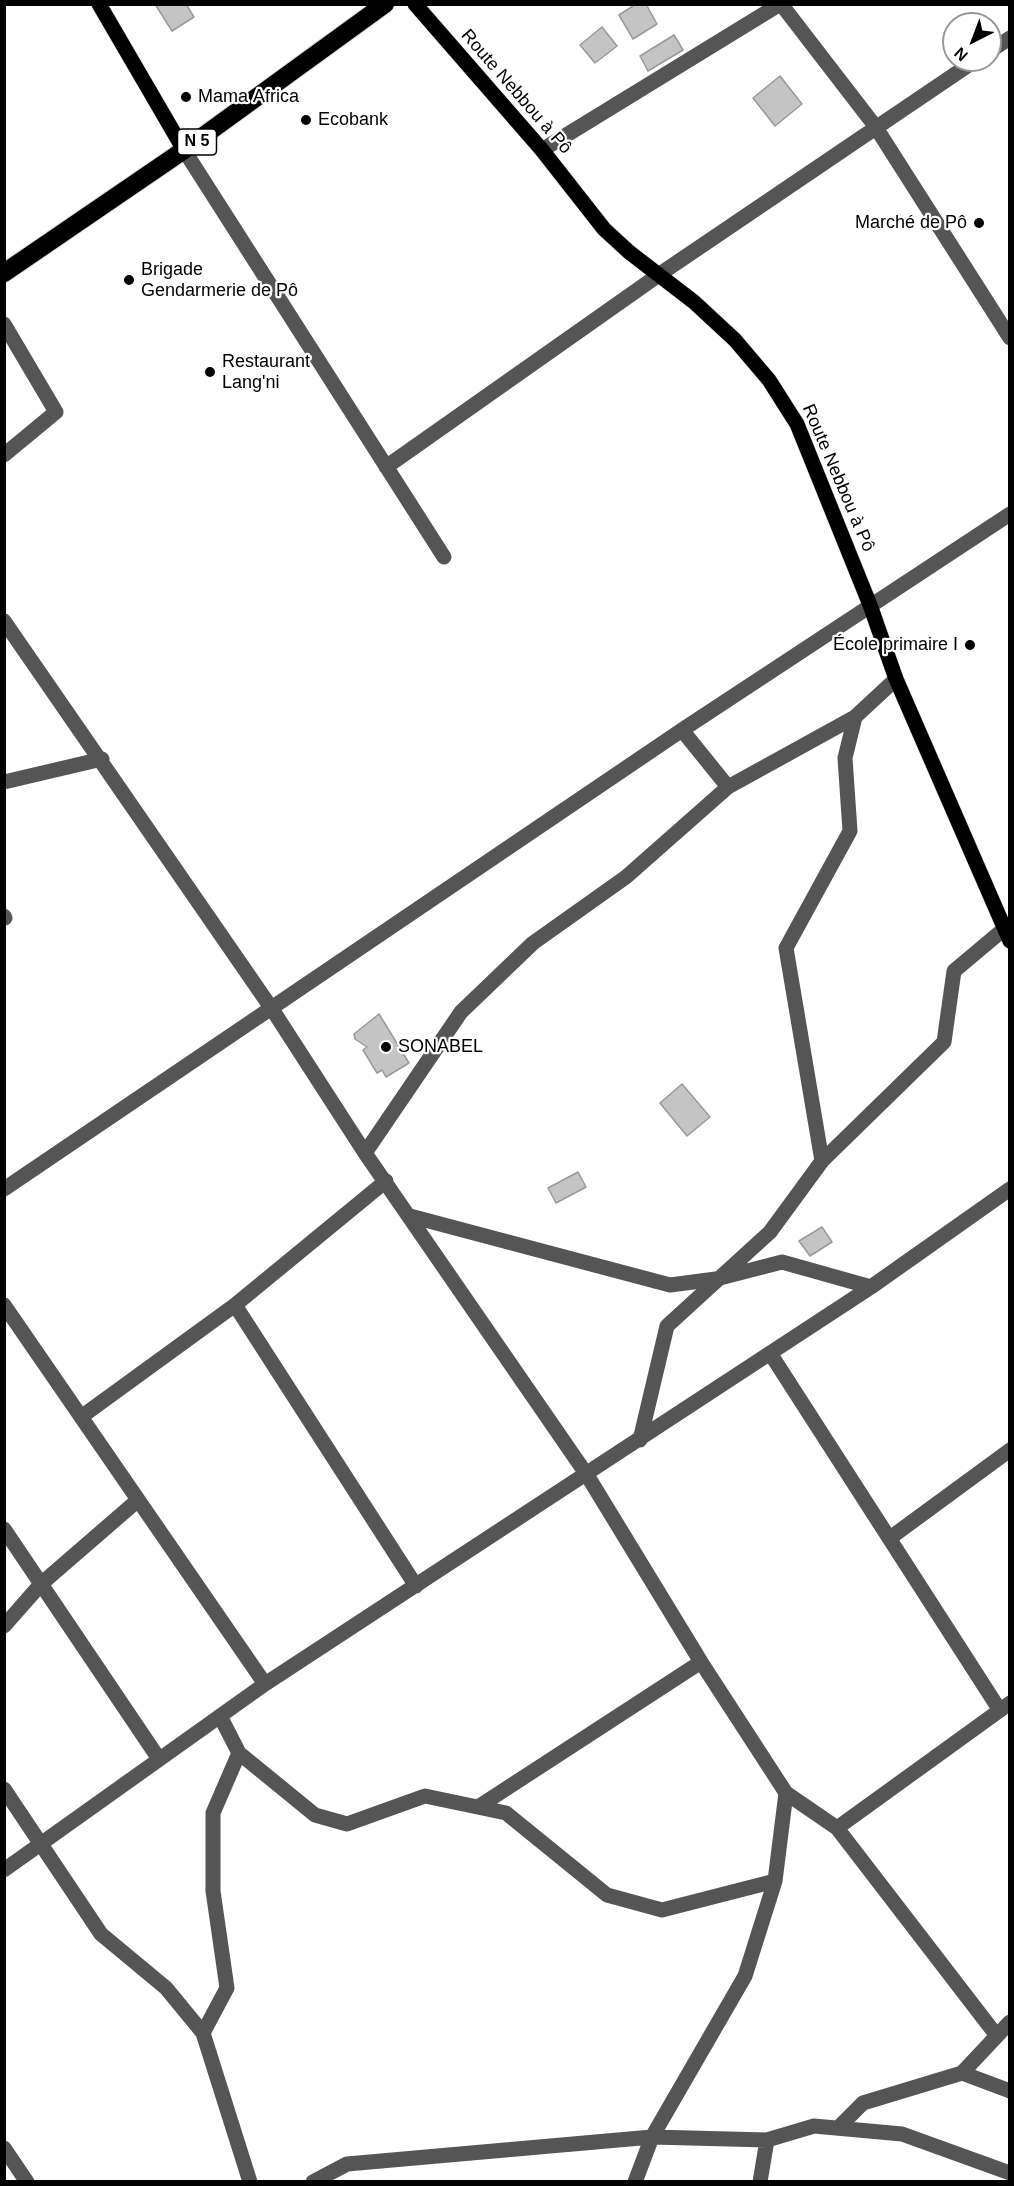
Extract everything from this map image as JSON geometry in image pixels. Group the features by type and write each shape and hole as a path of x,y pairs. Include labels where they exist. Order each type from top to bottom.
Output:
{"highway":[{"name":"N 5","path":"4,273 184,150 385,4"}],"main road":[{"path":"99,4 184,150"},
{"name":"Route Nebbou à Pô","path":"415,4 542,150 604,229 629,252 660,274 735,340 775,388 797,424 870,605 896,679 1008,931"}],"street":[{"path":"542,150 780,4 875,126 1010,338"},
{"path":"386,467 660,274 958,72"},
{"path":"184,150 444,557"},
{"path":"4,324 56,412 4,454"},
{"path":"4,1189 682,730 1010,514"},
{"path":"5,623 102,759 272,1009 365,1153 587,1475 700,1662 786,1793 837,1828 997,2036"},
{"path":"365,1153 461,1012 533,943 626,878 728,787 855,717 896,679"},
{"path":"822,1161 786,948 850,831 845,758 855,717"},
{"path":"682,730 728,787"},
{"path":"4,782 102,759"},
{"path":"640,1440 667,1326 770,1232 822,1161 944,1042 954,971 1008,931"},
{"path":"81,1417 235,1305 386,1181"},
{"path":"4,1870 265,1684 871,1287 1010,1189"},
{"path":"410,1216 670,1285 716,1279 782,1262 871,1287"},
{"path":"4,1305 265,1684"},
{"path":"235,1305 416,1586"},
{"path":"770,1353 890,1538 1004,1706 837,1828"},
{"path":"890,1538 1010,1450"},
{"path":"4,1626 41,1584 138,1500"},
{"path":"4,1529 159,1759"},
{"path":"478,1807 700,1662"},
{"path":"220,1716 239,1754 315,1815 347,1824 425,1796 506,1813 607,1895 662,1910 775,1881"},
{"path":"203,2033 227,1988 213,1891 213,1813 239,1754"},
{"path":"4,1788 101,1934 166,1988 203,2033 250,2181"},
{"path":"635,2181 652,2137 745,1976 775,1881 786,1793"},
{"path":"838,2128 863,2103 962,2073 1010,2022"},
{"path":"962,2073 1010,2091"},
{"path":"312,2181 347,2164 652,2137 767,2140 814,2126 902,2134 1010,2173"},
{"path":"760,2181 767,2140"},
{"path":"4,2148 27,2181"}],"building":[{"path":"155,4 186,4 194,17 172,31"},
{"path":"636,4 646,4 657,24 633,39 619,15"},
{"path":"602,27 617,46 595,63 580,45"},
{"path":"674,35 683,50 648,71 640,56"},
{"path":"780,76 802,104 775,126 753,98"},
{"path":"379,1014 409,1063 386,1077 382,1070 377,1073 363,1050 367,1047 355,1039 354,1034"},
{"path":"682,1084 710,1117 687,1136 660,1103"},
{"path":"578,1172 586,1187 556,1203 548,1188"},
{"path":"822,1227 832,1242 810,1256 799,1241"}],"place":[{"name":"Mama Africa","path":"186,97"},
{"name":"Ecobank","path":"306,120"},
{"name":"Marché de Pô","path":"979,223"},
{"name":"Brigade Gendarmerie de Pô","path":"129,280"},
{"name":"Restaurant Lang'ni","path":"210,372"},
{"name":"École primaire I","path":"970,645"},
{"name":"SONABEL","path":"386,1047"}]}
